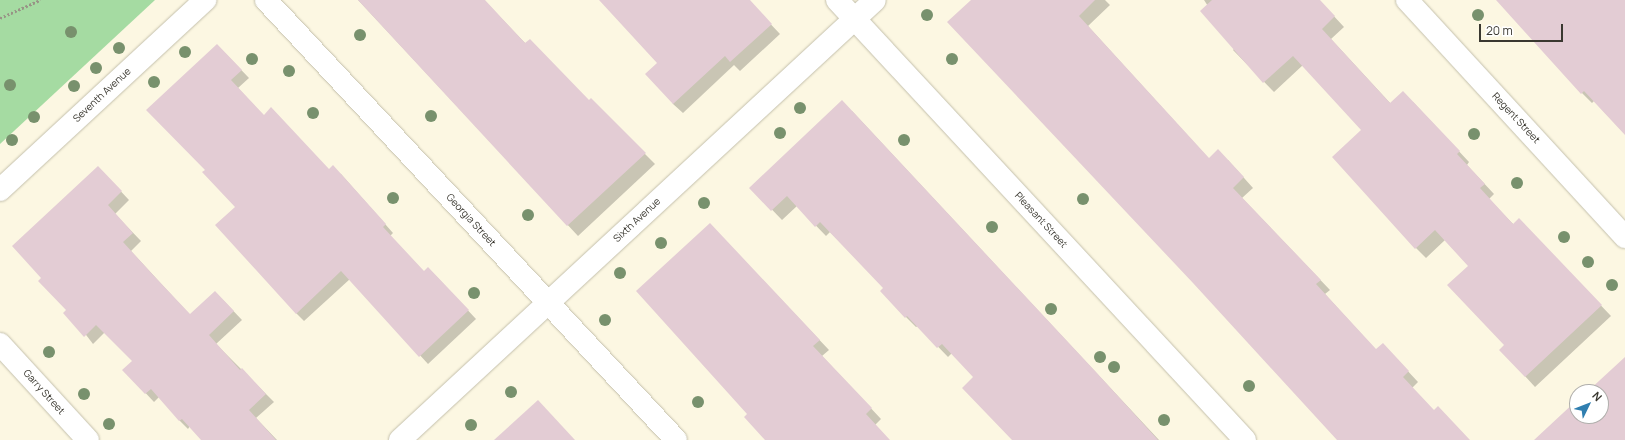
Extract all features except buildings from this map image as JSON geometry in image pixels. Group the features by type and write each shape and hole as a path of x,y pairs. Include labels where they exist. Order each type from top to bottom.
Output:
{"street":[{"name":"Seventh Avenue","path":"0,190 205,0"},
{"name":"Georgia Street","path":"266,0 676,440"},
{"name":"Pleasant Street","path":"837,0 1246,440"},
{"name":"Sixth Avenue","path":"400,440 874,0"},
{"name":"Regent Street","path":"1407,0 1625,237"},
{"name":"Garry Street","path":"0,344 88,440"}],"path":[{"path":"0,18 40,0"}],"green space":[{"path":"0,0 155,0 0,144"}]}
